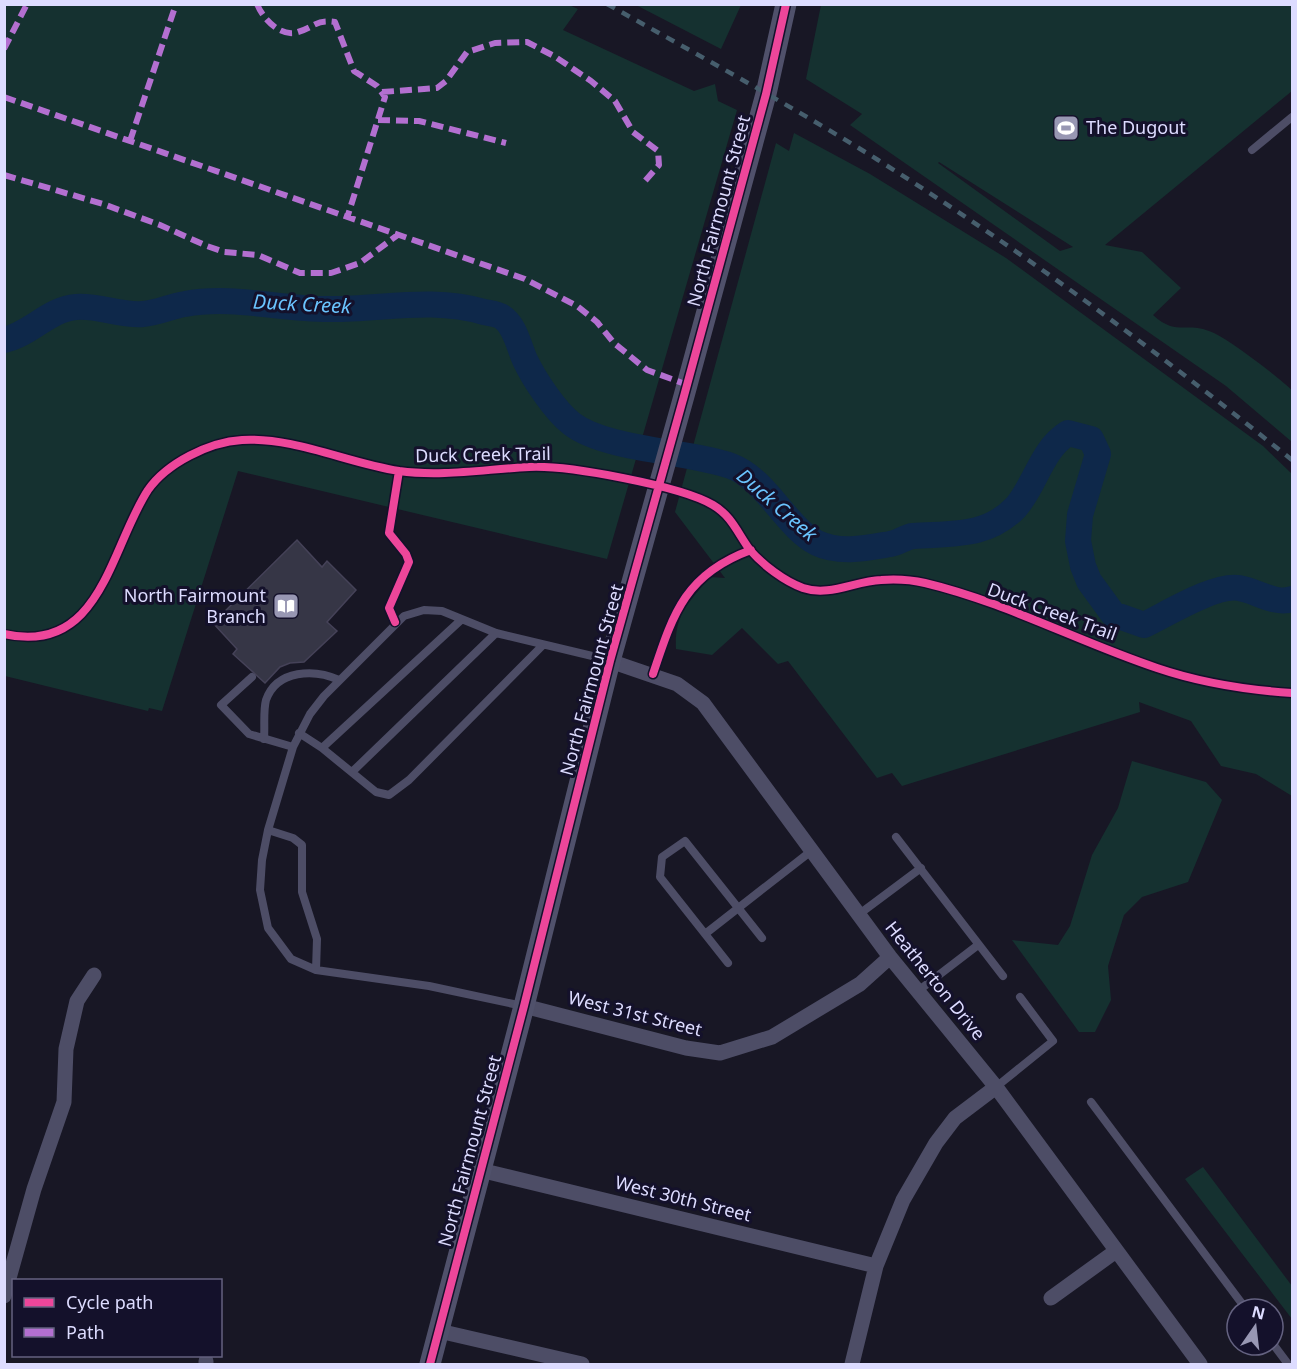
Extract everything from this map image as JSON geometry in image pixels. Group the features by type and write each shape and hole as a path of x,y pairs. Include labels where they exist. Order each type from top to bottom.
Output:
{"street":[{"name":"North Fairmount Street","path":"430,1365 524,1006 610,661 651,520 766,94 786,4"},
{"name":"Heatherton Drive","path":"610,661 677,684 703,703 810,852 890,957 996,1087 1200,1365"},
{"name":"West 31st Street","path":"524,1006 686,1048 720,1053 772,1038 860,984 890,957"},
{"path":"4,1296 34,1189 64,1102 66,1048 77,1001 94,975"},
{"path":"852,1365 876,1266 903,1200 936,1143 955,1118 996,1087"},
{"name":"West 30th Street","path":"480,1170 876,1266"},
{"path":"1051,1298 1116,1251"},
{"path":"439,1331 582,1365"}],"lane":[{"path":"1252,150 1293,117"},
{"path":"524,1006 429,986 316,970 291,959 268,928 260,890 262,860 268,830 299,733 317,705 339,680 404,616 424,610 442,611 496,633 610,661"},
{"path":"322,748 461,620"},
{"path":"352,772 496,633"},
{"path":"299,733 322,748 376,792 389,795 409,780 543,645"},
{"path":"264,738 266,701 277,684 302,672 324,673 339,680"},
{"path":"252,677 221,705 249,734 293,747"},
{"path":"268,830 293,838 302,845 302,892 317,939 316,970"},
{"path":"896,837 1004,976"},
{"path":"728,963 660,877 662,857 685,841 762,938"},
{"path":"705,934 810,852"},
{"path":"858,915 921,868"},
{"path":"918,991 978,945"},
{"path":"996,1087 1053,1041 1020,997"},
{"path":"1091,1102 1237,1297"}],"green space":[{"path":"4,5 569,5 578,9 563,30 694,91 715,84 718,101 737,110 607,559 238,471 162,711 149,708 148,711 5,676"},
{"path":"636,5 741,5 721,49"},
{"name":"The Dugout","path":"821,5 1292,5 1292,91 1105,245 1142,252 1181,288 1153,315 1174,327 1201,329 1217,335 1252,358 1292,390 1292,442 1226,386 850,125 862,114 806,79","holes":["939,162 1073,247 1060,251"]},
{"path":"794,133 870,174 1006,258 1263,446 1292,474 1292,796 1256,774 1221,766 1191,721 1139,702 1140,712 902,786 892,773 877,778 788,661 778,664 742,628 712,655 676,649 680,618 689,602 710,577 725,578 675,512 776,143 789,151"},
{"path":"1132,761 1206,782 1222,800 1188,882 1142,897 1124,915 1108,966 1111,1000 1095,1032 1079,1032 1012,940 1058,945 1070,926 1092,855 1118,808"},
{"path":"1203,1167 1292,1286 1292,1319 1285,1310 1285,1297 1275,1297 1185,1179"}],"building":[{"name":"North Fairmount Branch","path":"297,540 322,567 327,561 356,590 327,622 337,631 304,662 290,663 280,667 265,683 233,654 237,649 213,623"}],"waterway":[{"name":"Duck Creek","path":"4,340 23,333 57,312 76,307 135,314 185,304 222,301 314,309 427,304 465,308 498,315 510,325 539,385 572,424 587,433 626,445 731,466 755,481 795,526 817,543 844,549 863,548 893,543 913,536 967,532 993,524 1016,507 1051,448 1068,433 1091,439 1098,454 1080,515 1078,541 1083,566 1089,581 1113,614 1144,625 1204,595 1229,588 1239,588 1279,600 1292,599"}],"railway":[{"path":"607,4 744,80 878,160 985,230 1090,304 1292,460"}],"marked path":[{"path":"4,49 27,4"},
{"path":"130,141 176,4"},
{"path":"257,4 268,21 285,32 298,32 316,24 335,22 354,71 377,86 385,97 348,215"},
{"path":"382,92 437,88 446,81 467,52 495,43 527,42 554,56 591,81 615,101 633,132 658,151 659,165 645,181"},
{"path":"4,97 525,279 577,306 597,322 614,343 647,370 688,385"},
{"path":"378,120 419,121 506,143"},
{"path":"4,175 103,204 224,252 258,255 300,273 331,273 360,263 399,234"}],"cycle path":[{"path":"430,1364 524,1006 610,661 766,94 786,4"},
{"name":"Duck Creek Trail","path":"4,634 36,637 62,629 82,613 98,592 148,490 166,471 190,456 216,445 242,440 262,440 301,446 379,467 415,473 547,467 596,473 651,484 698,498 720,509 750,550 761,561 781,577 803,588 822,591 886,580 925,583 1013,611 1128,658 1190,678 1224,685 1292,693"},
{"path":"395,622 389,608 409,562 406,554 389,533 399,471"},
{"path":"653,674 675,615 696,584 711,571 751,550"}],"place":[{"name":"The Dugout","path":"1066,128"},
{"name":"North Fairmount Branch","path":"286,606"}]}
